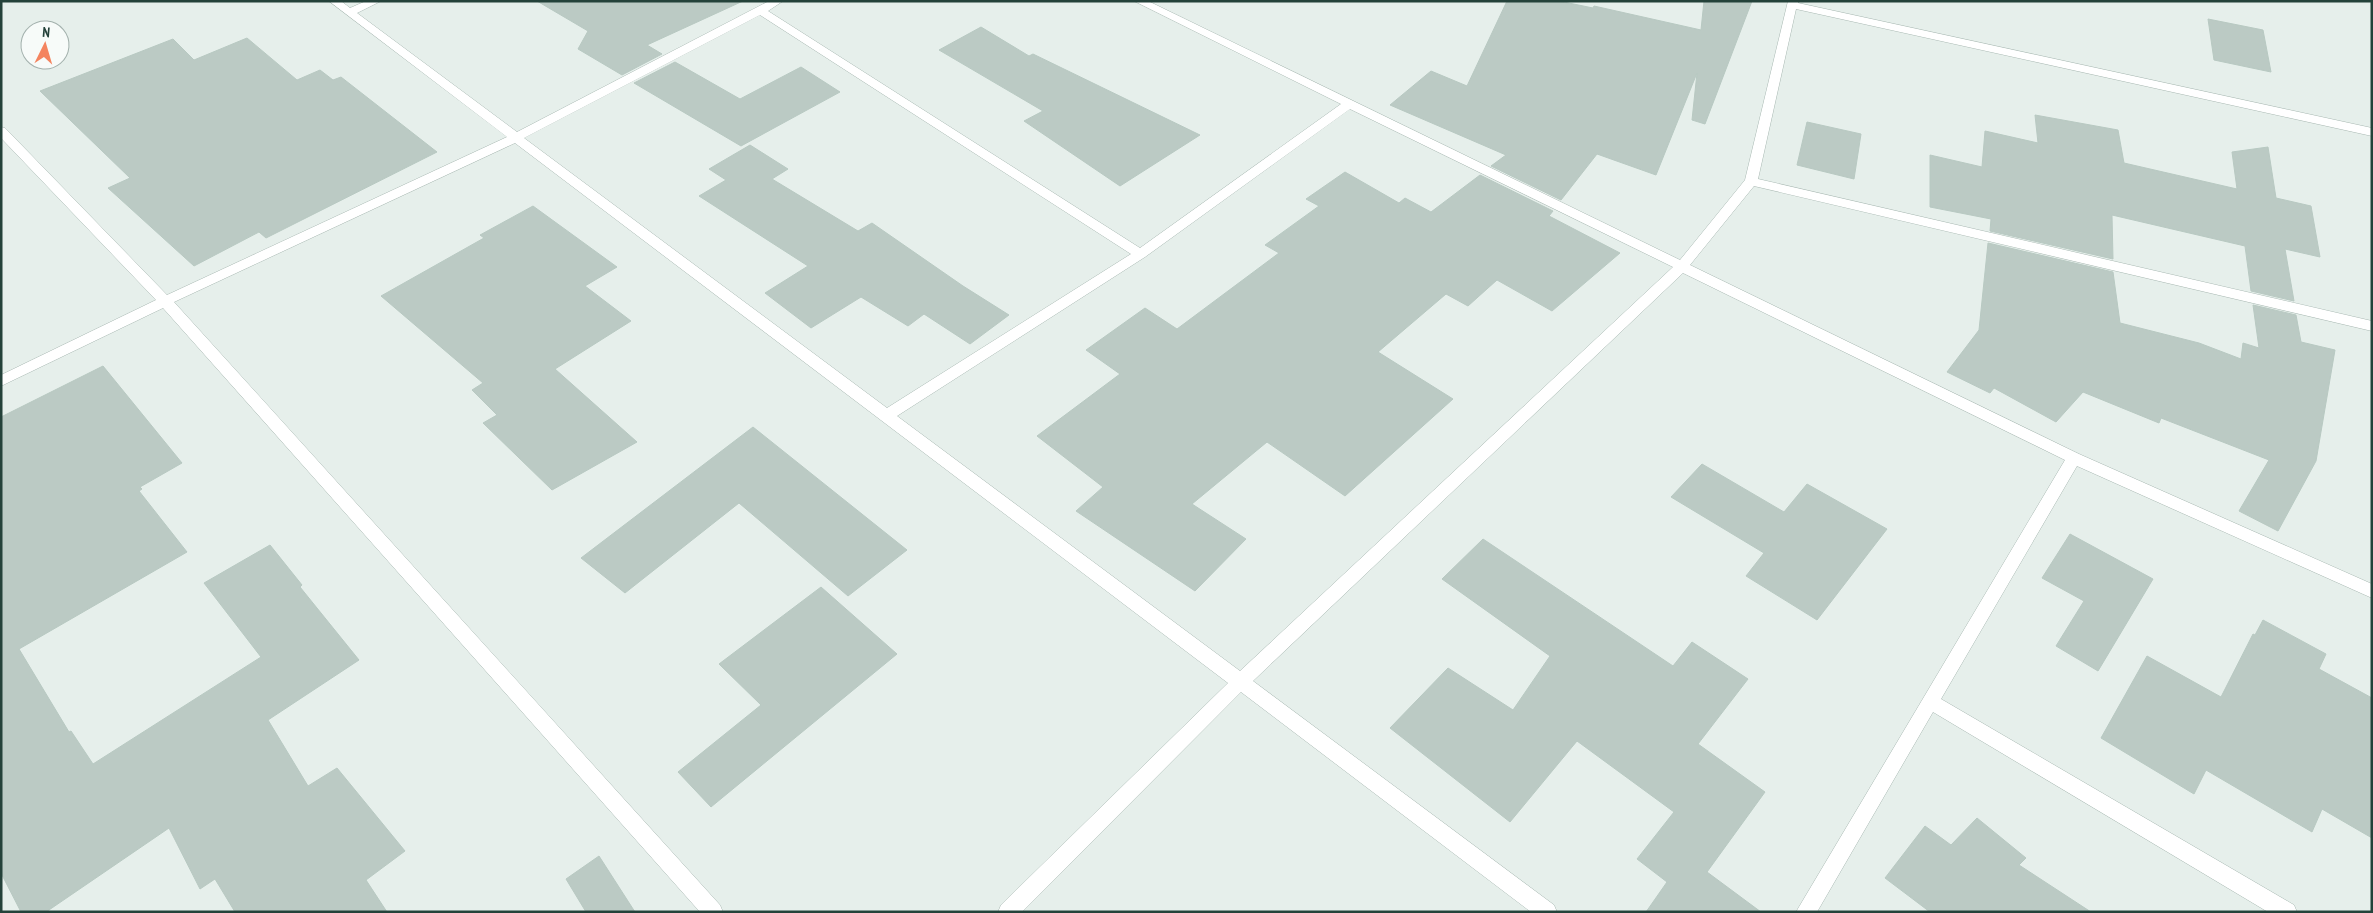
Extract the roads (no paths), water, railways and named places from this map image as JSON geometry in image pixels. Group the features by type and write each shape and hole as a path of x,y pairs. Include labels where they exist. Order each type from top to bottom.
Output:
{"street":[{"path":"334,1 1547,912"},
{"path":"350,12 376,1"},
{"path":"1,381 165,301 516,138 778,1"},
{"path":"1139,1 1348,105 2074,458 2372,591"},
{"path":"1008,912 1241,681 1682,266 1751,181 1793,3 2372,132"},
{"path":"761,11 1140,254"},
{"path":"886,416 1140,254 1348,105"},
{"path":"1,131 165,301 714,912"},
{"path":"1751,181 2372,326"},
{"path":"1806,912 2074,458"},
{"path":"1930,701 2287,912"}]}
